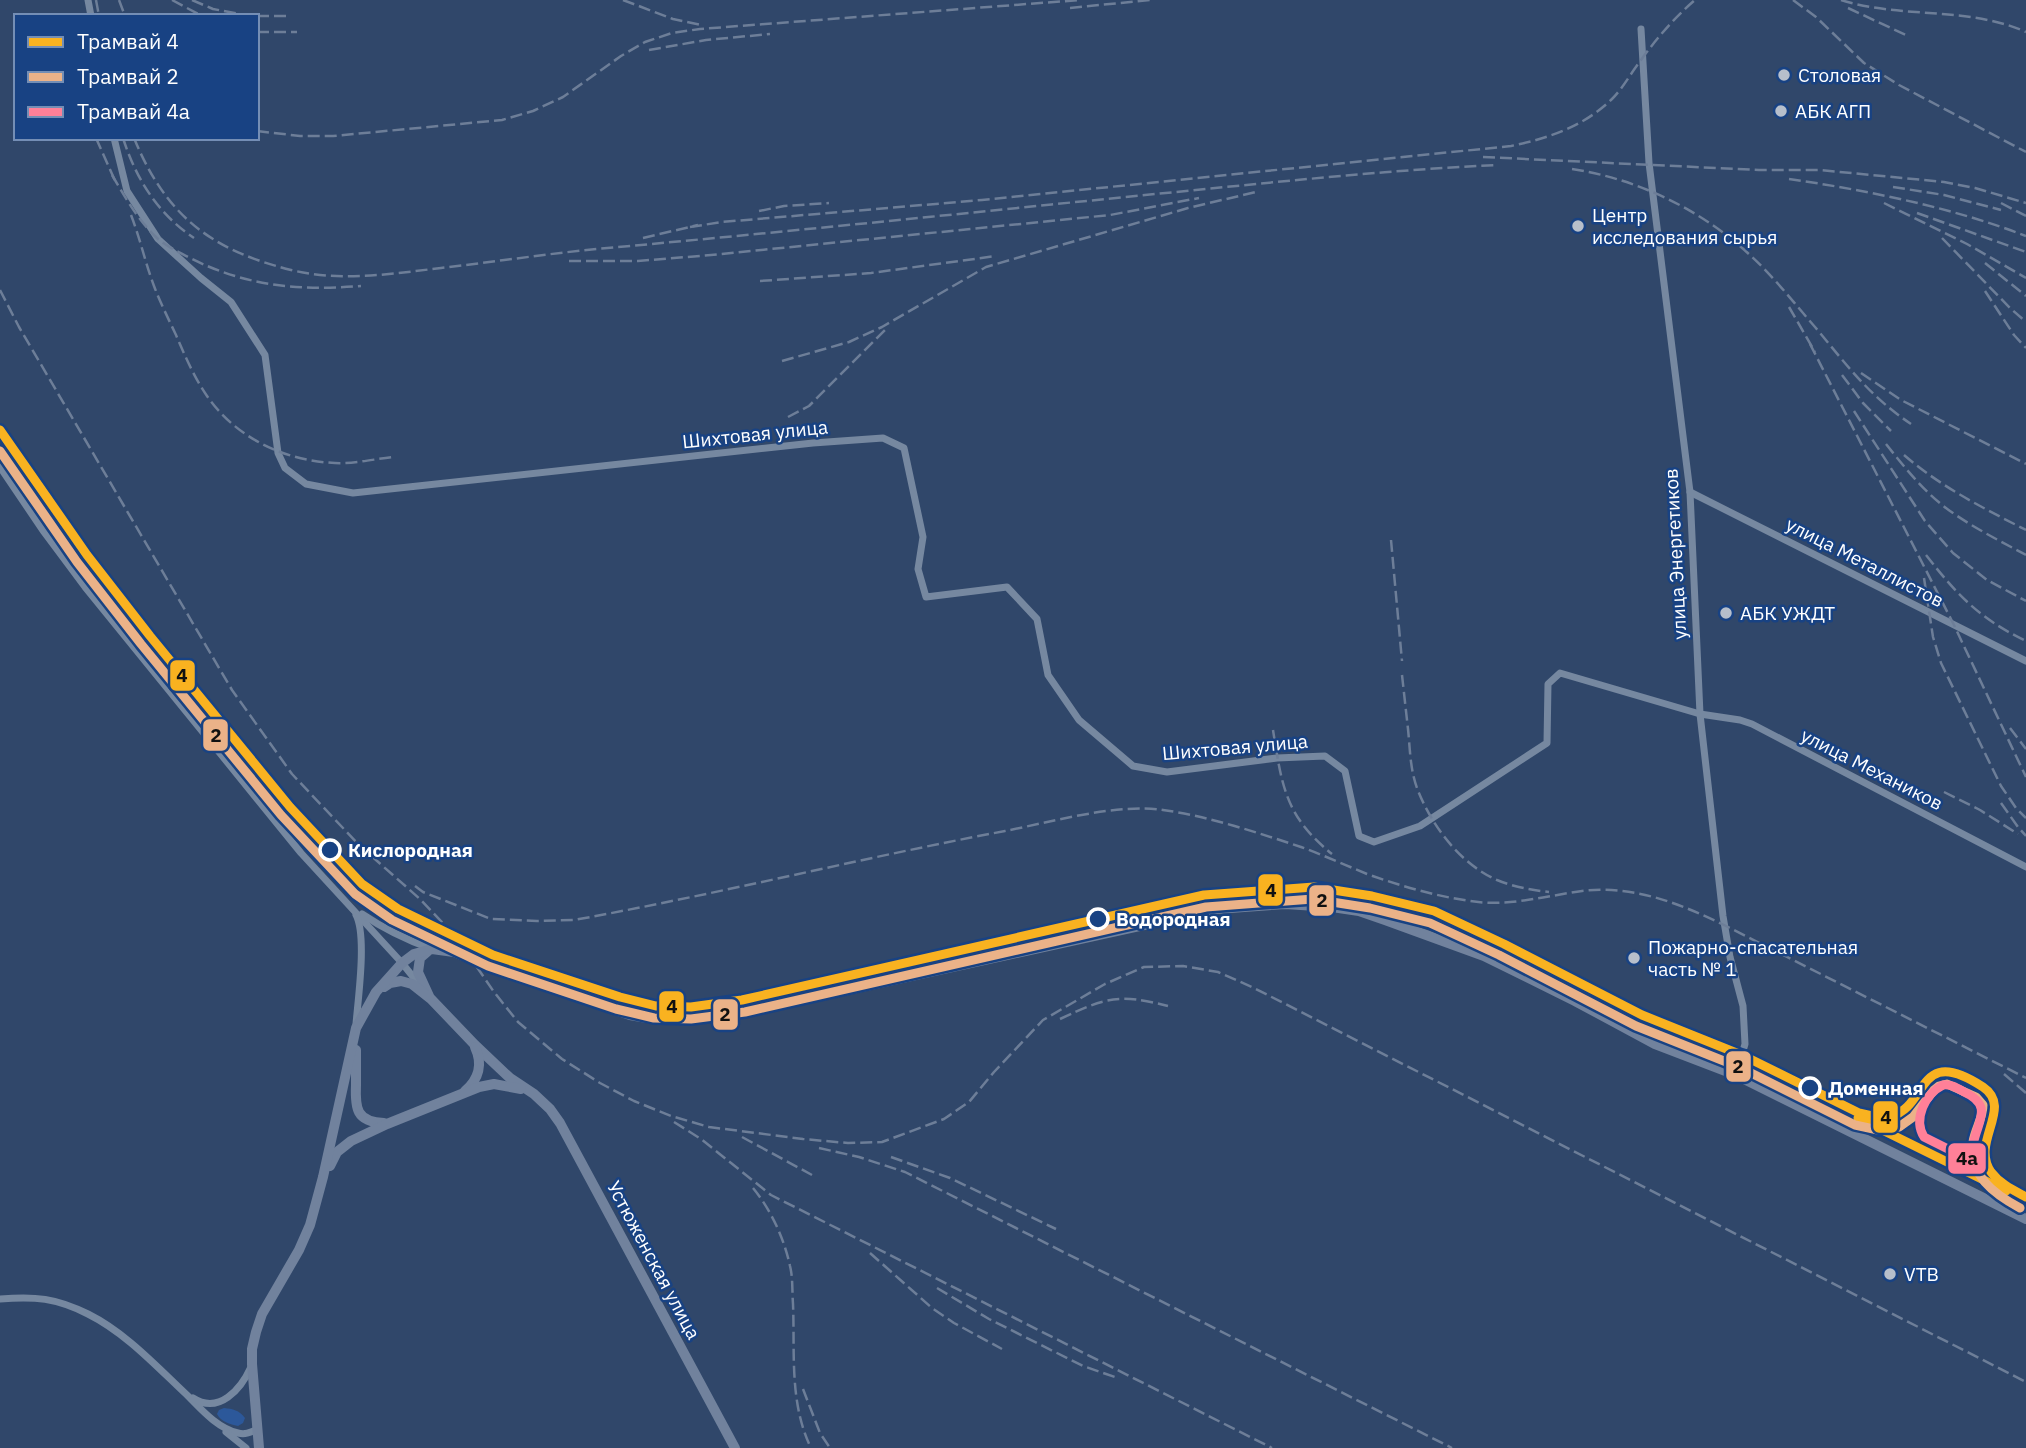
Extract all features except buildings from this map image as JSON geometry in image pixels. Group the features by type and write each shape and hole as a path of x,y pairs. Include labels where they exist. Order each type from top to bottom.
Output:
{"main road":[{"path":"259,1448 252,1349 262,1314 299,1250 310,1224 356,1028 376,992 402,963 414,954 432,949 454,952 496,970 618,1012 649,1019 689,1021 748,1012 1217,909 1285,904 1359,911 1484,956 1655,1044 1736,1075 2026,1220"},
{"path":"430,999 418,972 420,958 432,949"},
{"path":"376,992 390,983 401,981 412,984 475,1045 481,1064 470,1087 460,1095"},
{"path":"356,1028 355,1105 366,1119 387,1124"},
{"name":"Устюженская улица","path":"475,1045 510,1078 550,1109 566,1133 735,1448"},
{"path":"323,1177 337,1152 351,1141 479,1087 494,1084 534,1094"}],"street":[{"name":"улица Энергетиков","path":"1641,29 1649,163 1690,492 1700,714 1723,916 1743,1006 1745,1044 1736,1075"},
{"name":"Шихтовая улица","path":"114,140 127,191 158,239 231,302 265,355 278,453 285,468 306,484 353,493 799,444 883,438 904,448 923,537 918,569 926,597 1007,587 1037,619 1048,675 1079,720 1133,766 1167,772 1278,758 1325,756 1345,771 1359,836 1374,842 1420,826 1547,743 1548,684 1560,673 1700,714"},
{"path":"0,467 85,587 301,853 402,963 430,999"},
{"name":"улица Металлистов","path":"1690,492 2026,661"},
{"name":"улица Механиков","path":"1700,714 1752,724 2026,867"},
{"path":"350,905 380,926 432,949"},
{"path":"350,905 358,918 360,930 356,1028"},
{"path":"0,1299 30,1297 56,1300 91,1315 130,1342 246,1448"},
{"path":"178,1388 198,1401 212,1404 237,1391 252,1364"},
{"path":"213,1420 236,1433 247,1434 258,1429"}],"shaded area":[{"path":"224,1408 240,1413 245,1418 243,1423 238,1426 221,1419 217,1414"}],"tram line":[{"name":"4","path":"0,430 87,555 150,636 290,807 362,884 398,909 493,955 620,997 656,1006 691,1007 742,1000 1204,895 1314,887 1372,896 1434,911 1642,1015 1744,1056 1859,1113 1879,1117 1891,1116 1903,1110 1934,1074 1946,1072 1961,1075 1983,1087 1991,1095 1994,1115 1985,1149 1991,1172 2026,1197"},
{"name":"2","path":"0,451 77,562 141,644 281,815 355,894 392,920 488,966 616,1009 654,1018 691,1019 745,1012 1206,907 1313,899 1370,908 1430,923 1499,955 1636,1026 1739,1067 1855,1125 1878,1130 1899,1127 1913,1117 1934,1090 1947,1084 1976,1097 1983,1105 1973,1142 1975,1164 1979,1174 1992,1190 2020,1208"},
{"path":"1933,1155 1923,1145 1919,1129 1927,1103 1944,1083 1960,1079 1973,1082"},
{"name":"4а","path":"1943,1085 1959,1089 1975,1099 1980,1106 1980,1122 1974,1140 1974,1162 1924,1137 1921,1130 1920,1115 1926,1101 1943,1085"},
{"name":"4","path":"1858,1118 2006,1191"},
{"path":"1942,1159 1965,1159 1975,1152 1987,1133"}],"railway":[{"path":"96,0 99,14"},
{"path":"119,0 124,14"},
{"path":"172,0 198,14"},
{"path":"192,0 213,9 239,14"},
{"path":"623,0 673,19 701,25"},
{"path":"259,131 300,136 333,136 502,120 533,111 563,97 621,56 645,42 672,33 1080,0"},
{"path":"1070,8 1150,0"},
{"path":"690,227 982,200 1525,143 1565,130 1601,109 1620,90 1666,28 1695,0"},
{"path":"1793,0 1816,17 1864,63 1899,85 2026,152"},
{"path":"1841,0 1887,9 1958,15 2004,24 2026,32"},
{"path":"1848,8 1908,36"},
{"path":"259,16 291,16"},
{"path":"259,32 297,32"},
{"path":"649,50 706,40 770,34"},
{"path":"97,140 116,183"},
{"path":"124,140 135,168 159,207 194,238"},
{"path":"135,140 161,189 194,226 237,252 263,262 328,276 403,273 578,251 1264,183 1496,165"},
{"path":"1483,157 1759,170 1820,170 1944,182 2026,203"},
{"path":"1572,169 1621,180 1668,199 1712,224 1732,239 1776,281 1870,391 1911,424"},
{"path":"112,175 137,215 156,237 209,267 251,280 293,287 361,286"},
{"path":"1789,179 1909,201 2026,236"},
{"path":"1893,187 1944,195 2001,210"},
{"path":"782,361 849,342 882,327 986,267 1188,208 1256,192"},
{"path":"569,261 638,261 711,255 1110,215 1199,198"},
{"path":"759,211 784,206 829,203"},
{"path":"1884,203 1967,244 2026,278"},
{"path":"2001,203 2026,216"},
{"path":"1917,213 2026,252"},
{"path":"131,215 156,292 190,366 207,396 232,424 263,444 298,458 342,463 393,457"},
{"path":"643,238 698,225"},
{"path":"1942,238 2026,322"},
{"path":"760,281 871,273 996,256"},
{"path":"1985,263 2026,296"},
{"path":"0,290 19,327 232,690 292,774 359,845 420,899 457,938 518,1022 562,1059 600,1083 671,1116 709,1127 848,1143 882,1142 944,1119 969,1102 1043,1020 1105,984 1144,967 1183,966 1218,972 2026,1382"},
{"path":"1985,291 2014,335 2026,348"},
{"path":"1789,307 1815,352"},
{"path":"788,417 809,406 886,329"},
{"path":"1810,344 1953,623 2026,777"},
{"path":"1861,373 1901,400 2026,464"},
{"path":"1842,375 1863,403 1891,431"},
{"path":"1854,411 1925,521 1953,553 1987,580 2026,601"},
{"path":"1886,444 1916,480 1941,504 1968,523 2026,555"},
{"path":"1904,455 1948,487 2026,530"},
{"path":"1391,540 1402,661"},
{"path":"1926,555 1970,605 1995,624 2026,641"},
{"path":"1924,578 1933,637 1941,663 2001,786 2026,818"},
{"path":"1402,675 1413,773 1430,816 1459,854 1484,873 1510,885 1549,892"},
{"path":"2010,728 2026,749"},
{"path":"1273,730 1279,768 1288,799 1304,826 1332,854"},
{"path":"1944,792 1980,810 2018,834"},
{"path":"2001,803 2026,836"},
{"path":"415,886 423,892 491,919 574,920 1084,814 1125,809 1163,810 1197,816 1250,831 1301,847 1367,874 1457,899 1498,903 1601,890 1637,893 1673,903 1724,925 2026,1078"},
{"path":"1060,1019 1089,1006 1112,1000 1136,1000 1168,1006"},
{"path":"2004,1074 2026,1093"},
{"path":"674,1122 701,1139 771,1195 1272,1448"},
{"path":"742,1137 812,1175"},
{"path":"819,1148 905,1172 1452,1448"},
{"path":"891,1157 950,1178 1056,1229"},
{"path":"753,1188 776,1225 790,1266 796,1395 804,1431 811,1448"},
{"path":"870,1253 932,1308 1002,1349"},
{"path":"937,1288 989,1319 1083,1366 1115,1377"},
{"path":"803,1389 820,1433 830,1448"}],"place":[{"name":"Столовая","path":"1784,75"},
{"name":"АБК АГП","path":"1781,111"},
{"name":"Центр исследования сырья","path":"1578,226"},
{"name":"АБК УЖДТ","path":"1726,613"},
{"name":"Кислородная","path":"330,850"},
{"name":"Водородная","path":"1098,919"},
{"name":"Пожарно-спасательная часть № 1","path":"1634,958"},
{"name":"Доменная","path":"1810,1088"},
{"name":"VTB","path":"1890,1274"}]}
